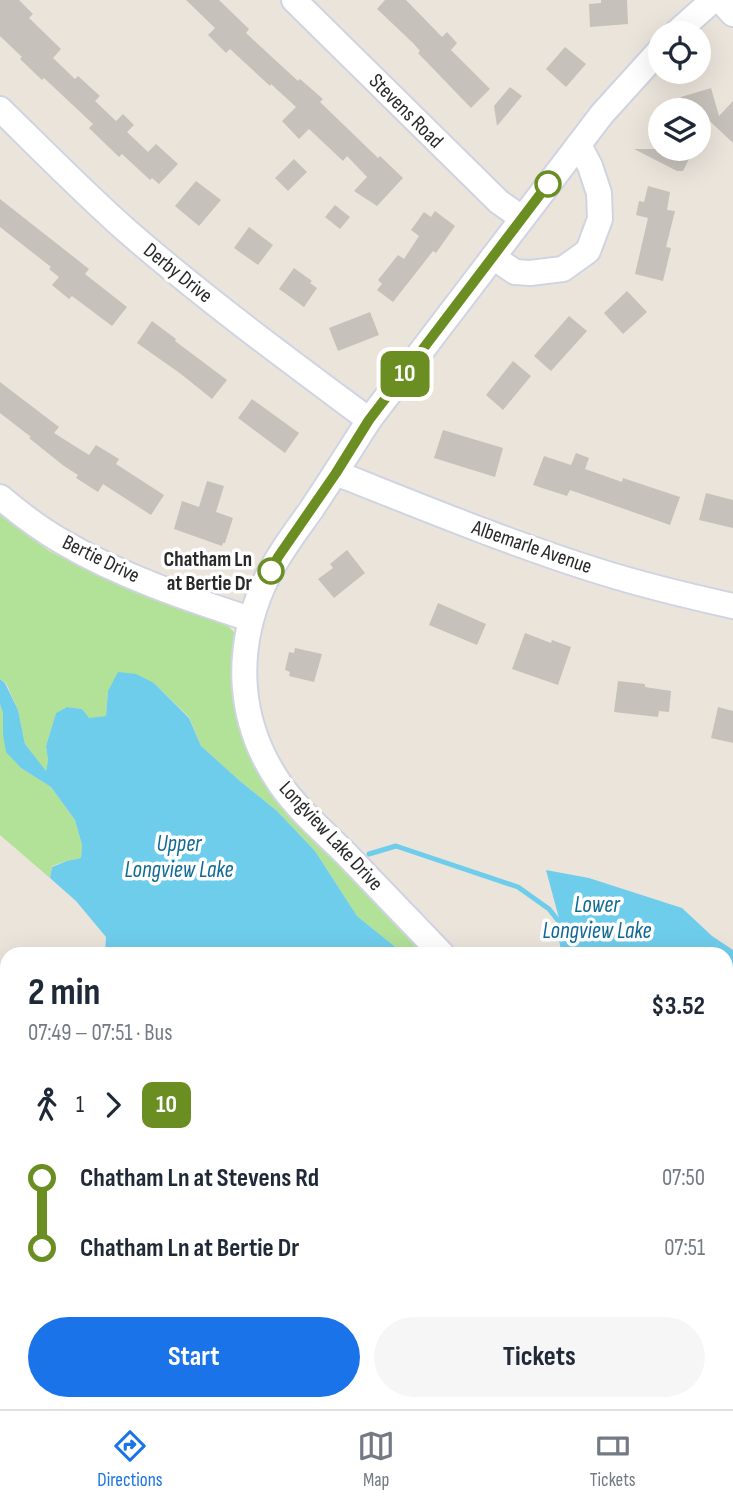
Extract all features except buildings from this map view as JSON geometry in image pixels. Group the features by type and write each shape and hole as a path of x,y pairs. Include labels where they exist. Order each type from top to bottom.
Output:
{"street":[{"name":"Stevens Road","path":"294,0 499,202 522,218"},
{"path":"689,21 713,0"},
{"path":"720,0 733,13"},
{"name":"Longview Lake Drive","path":"435,947 292,799 265,760 250,720 243,673 250,619 263,585 278,557 369,420 602,114 648,63"},
{"name":"Derby Drive","path":"0,109 128,232 283,356 369,420"},
{"path":"493,257 515,272 530,273 563,270 588,251 600,219 599,193 579,145"},
{"name":"Albemarle Avenue","path":"336,473 439,514 597,570 733,606"},
{"name":"Bertie Drive","path":"0,497 33,523 84,554 123,572 250,619"}],"green space":[{"path":"0,514 49,551 96,574 227,625 237,639 235,708 245,745 271,793 419,947 395,947 357,916 315,851 277,811 201,746 189,717 154,683 108,691 106,716 89,719 82,709 67,707 56,713 46,746 46,772 25,744 18,710 6,683 0,679"},
{"path":"0,704 3,713 3,735 21,768 51,787 75,820 82,845 81,858 52,866 50,878 0,835"}],"water":[{"name":"Upper Longview Lake","path":"118,672 136,674 154,683 189,718 201,746 277,811 315,851 357,916 395,947 105,947 106,937 76,901 50,878 52,867 81,858 82,845 75,820 51,787 21,768 6,752 0,679 5,683 18,710 25,744 46,771 46,746 56,713 67,707 82,709 89,718 106,716 108,691"},
{"name":"Lower Longview Lake","path":"546,870 589,878 682,908 712,936 728,947 560,947 557,932 560,922"}],"waterway":[{"path":"369,854 396,846 518,887 549,909 560,923 566,925"}],"bus line":[{"name":"10","path":"271,571 369,420 548,184"}],"place":[{"name":"Chatham Ln at Bertie Dr","path":"271,571"}]}
